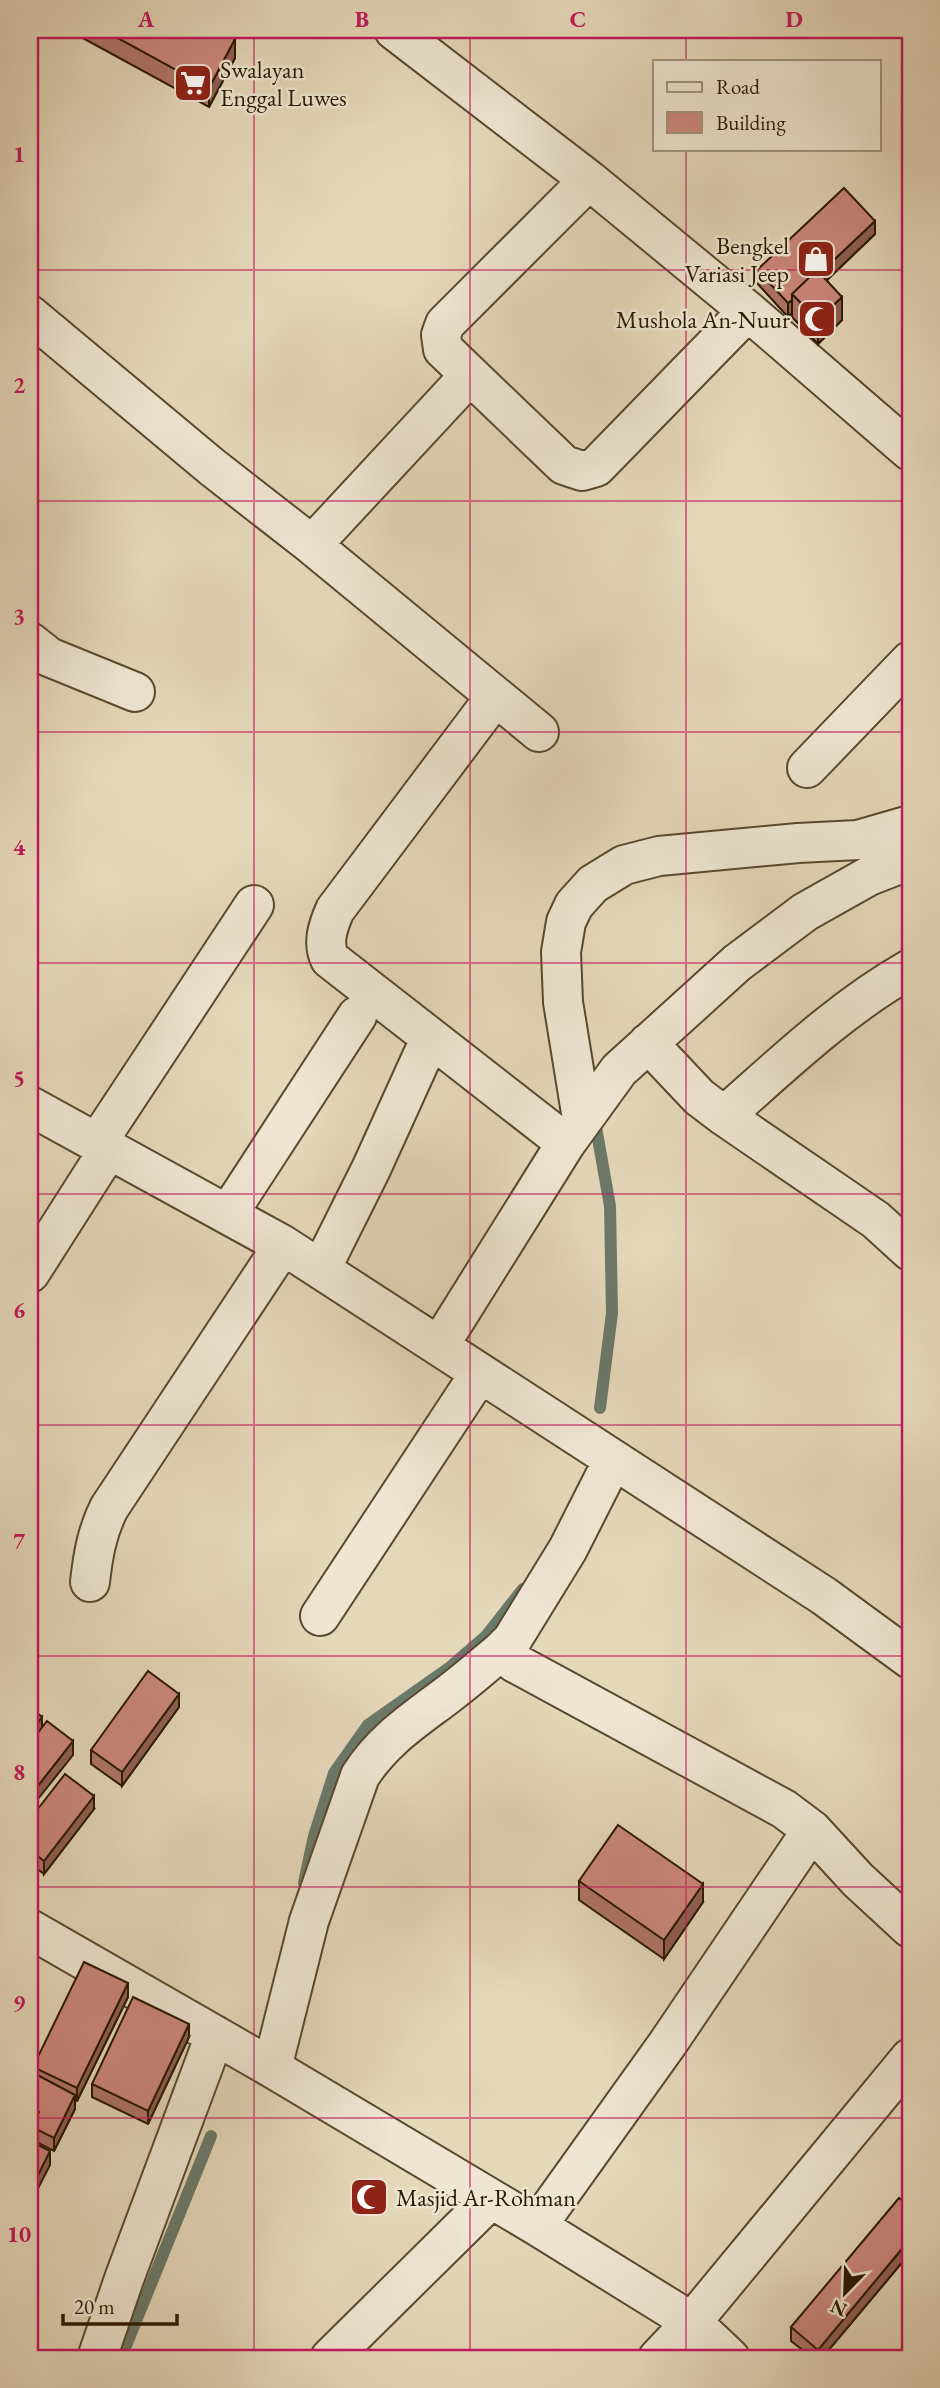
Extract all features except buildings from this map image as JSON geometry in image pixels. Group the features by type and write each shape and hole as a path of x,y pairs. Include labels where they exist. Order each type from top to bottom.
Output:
{"street":[{"path":"406,33 748,310 910,451"},
{"path":"589,180 444,324 441,335 443,349 564,466 582,471 596,467 748,310"},
{"path":"30,315 212,467 312,545 539,732"},
{"path":"312,545 470,374"},
{"path":"30,642 49,657 135,692"},
{"path":"807,768 910,661"},
{"path":"495,697 335,910 328,927 325,950 330,959 430,1039 577,1126"},
{"path":"577,1126 563,1002 561,952 566,922 575,905 593,884 624,865 659,856 858,840 910,825"},
{"path":"439,1346 577,1126 619,1070 737,963 805,912 870,876 910,860"},
{"path":"30,1273 103,1146 254,905"},
{"path":"723,1116 817,1034 878,987 910,970"},
{"path":"228,1214 357,1016"},
{"path":"321,1269 371,1169 430,1039"},
{"path":"648,1043 699,1097 876,1220 910,1251"},
{"path":"30,1106 284,1245 824,1596 910,1659"},
{"path":"90,1583 93,1552 100,1526 110,1507 284,1245"},
{"path":"320,1616 480,1373"},
{"path":"272,2068 309,1921 360,1776 388,1740 449,1694 512,1640 568,1549 613,1460"},
{"path":"501,1651 516,1663 784,1809 811,1830 858,1880 910,1928"},
{"path":"537,2226 668,2043 811,1830"},
{"path":"30,1929 272,2068 537,2226 692,2322 730,2358"},
{"path":"97,2358 128,2266 215,2035"},
{"path":"658,2358 692,2322 910,2058"},
{"path":"330,2358 490,2200"}],"waterway":[{"path":"594,1116 610,1206 612,1313 600,1408"},
{"path":"304,1883 314,1836 334,1773 368,1725 449,1668 486,1636 523,1589"},
{"path":"121,2358 211,2136"}],"place":[{"name":"Swalayan Enggal Luwes","path":"193,83"},
{"name":"Bengkel Variasi Jeep","path":"816,259"},
{"name":"Mushola An-Nuur","path":"817,319"},
{"name":"Masjid Ar-Rohman","path":"369,2197"}]}
